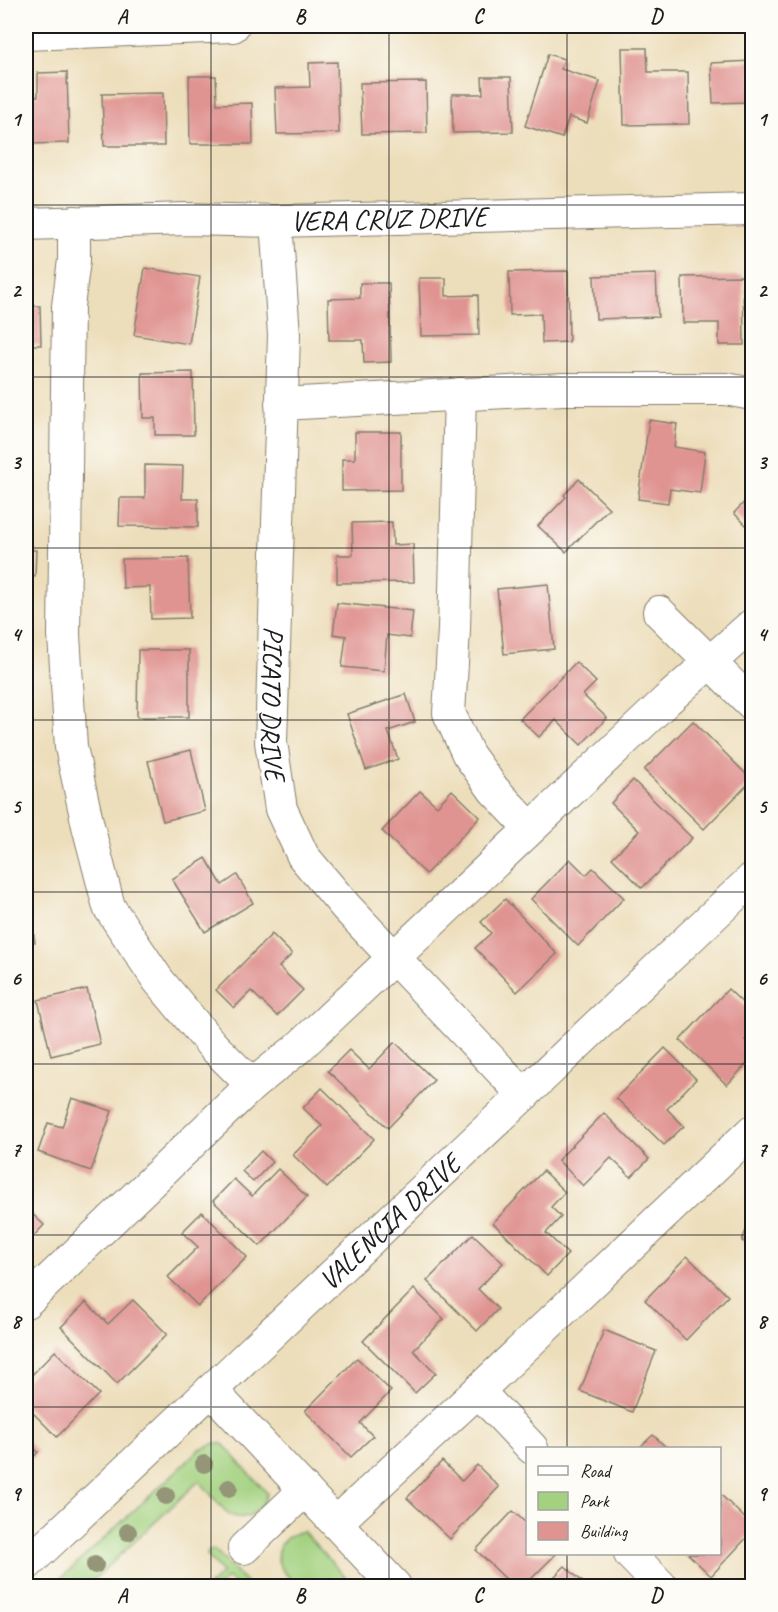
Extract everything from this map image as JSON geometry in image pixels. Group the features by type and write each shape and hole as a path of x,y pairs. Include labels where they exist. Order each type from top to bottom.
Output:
{"street":[{"path":"26,34 233,26"},
{"name":"VERA CRUZ DRIVE","path":"26,224 186,219 276,221 753,209"},
{"name":"PICATO DRIVE","path":"276,221 284,335 270,742 281,809 303,856 346,908 524,1095"},
{"path":"74,222 74,260 68,306 64,635 71,747 109,907 158,980 212,1045 252,1085"},
{"path":"281,404 563,389 726,388 753,394"},
{"path":"460,394 454,630 449,713 468,754 494,790 530,828"},
{"path":"660,612 753,704"},
{"path":"26,1302 252,1085 297,1049 667,700 753,625"},
{"name":"VALENCIA DRIVE","path":"26,1565 753,879"},
{"path":"336,1523 478,1392 753,1131"},
{"path":"211,1390 393,1586"},
{"path":"478,1392 530,1447"},
{"path":"244,1548 305,1490"},
{"path":"631,1555 661,1587"}],"green space":[{"path":"216,1443 223,1444 267,1493 257,1510 241,1517 228,1513 199,1481 87,1586 53,1586 200,1449"},
{"path":"303,1531 348,1580 349,1586 298,1586 285,1573 279,1562 278,1550 290,1536"},
{"path":"211,1550 215,1550 249,1586 236,1586 228,1578 219,1586 208,1586 222,1573 207,1555"}],"building":[{"path":"622,48 647,48 648,72 688,72 689,124 624,125"},
{"path":"548,54 564,59 561,69 600,81 587,123 569,117 562,138 525,126"},
{"path":"752,61 752,117 750,118 750,102 713,103 711,63"},
{"path":"337,62 339,133 277,134 275,88 310,87 309,63"},
{"path":"67,72 69,143 26,144 26,97 38,96 38,73"},
{"path":"189,76 216,76 217,104 252,103 253,144 190,144"},
{"path":"482,77 511,77 513,132 453,133 452,94 483,94"},
{"path":"426,82 427,133 362,134 360,83"},
{"path":"163,93 164,146 104,146 102,94"},
{"path":"145,268 200,277 189,344 134,335"},
{"path":"568,271 569,342 542,343 541,314 510,315 509,272"},
{"path":"656,274 658,317 596,319 594,276"},
{"path":"743,276 744,345 719,345 719,323 683,323 682,277"},
{"path":"419,278 446,278 446,296 478,295 479,335 421,336"},
{"path":"360,283 389,283 391,362 364,363 363,340 329,340 328,299 360,298"},
{"path":"26,306 40,306 41,345 26,345"},
{"path":"193,372 194,435 155,435 155,418 143,418 142,373"},
{"path":"649,420 677,424 674,447 705,452 700,493 670,489 668,503 638,499"},
{"path":"355,432 401,432 401,490 342,491 342,459 355,459"},
{"path":"145,465 183,466 182,499 198,499 198,527 119,526 120,498 145,498"},
{"path":"579,479 609,508 566,552 538,526 566,497 564,495"},
{"path":"752,494 752,531 734,513"},
{"path":"392,522 393,545 413,544 414,582 337,583 337,555 353,555 352,523"},
{"path":"26,550 36,550 35,576 26,576"},
{"path":"188,558 190,618 151,619 150,587 123,588 122,559"},
{"path":"548,584 554,649 504,654 497,589"},
{"path":"337,603 413,611 410,638 387,635 384,671 342,667 346,636 333,634"},
{"path":"138,650 189,650 189,717 137,717"},
{"path":"576,662 596,682 583,695 607,718 581,745 556,720 539,737 520,719"},
{"path":"406,694 415,722 388,731 398,759 366,770 347,714"},
{"path":"693,721 752,780 704,829 644,770"},
{"path":"191,750 205,811 163,821 148,761"},
{"path":"633,780 692,838 642,888 612,858 639,831 611,803"},
{"path":"452,790 480,817 426,874 382,831 420,791 437,806"},
{"path":"206,858 222,885 237,875 253,903 205,932 172,879"},
{"path":"570,859 586,875 593,868 624,898 578,946 531,899"},
{"path":"505,899 557,954 517,992 475,948 491,933 481,922"},
{"path":"26,903 28,903 35,942 26,944"},
{"path":"272,934 292,954 279,967 303,990 277,1016 251,991 234,1008 216,990"},
{"path":"87,989 100,1044 51,1056 38,1000"},
{"path":"728,989 752,1012 752,1032 745,1040 752,1047 752,1058 727,1085 680,1040"},
{"path":"395,1042 434,1080 388,1128 328,1071 349,1050 369,1069"},
{"path":"665,1048 696,1079 667,1109 684,1126 664,1145 616,1098"},
{"path":"322,1088 374,1139 327,1188 293,1155 322,1126 303,1108"},
{"path":"72,1098 112,1111 91,1171 38,1152 48,1123 62,1127"},
{"path":"604,1113 649,1159 631,1177 611,1158 583,1186 558,1160"},
{"path":"261,1151 272,1162 253,1182 242,1171"},
{"path":"278,1169 307,1197 260,1246 213,1201 234,1179 252,1196"},
{"path":"543,1171 565,1192 551,1207 561,1217 546,1233 568,1254 547,1276 493,1223"},
{"path":"26,1208 44,1225 26,1244"},
{"path":"202,1212 247,1257 198,1306 168,1277 198,1247 182,1232"},
{"path":"752,1214 752,1245 742,1241"},
{"path":"473,1234 503,1263 478,1289 498,1309 477,1331 427,1281"},
{"path":"687,1256 728,1296 686,1340 645,1300"},
{"path":"414,1289 444,1319 413,1350 436,1373 415,1393 363,1341"},
{"path":"133,1300 167,1334 117,1384 61,1327 86,1302 108,1324"},
{"path":"604,1330 656,1351 632,1412 580,1391"},
{"path":"55,1351 99,1394 57,1437 26,1406 26,1381"},
{"path":"357,1358 391,1391 360,1423 373,1436 351,1457 305,1411"},
{"path":"653,1435 666,1447 640,1447"},
{"path":"26,1440 38,1452 26,1465"},
{"path":"442,1461 462,1481 477,1465 499,1487 450,1539 407,1498"},
{"path":"721,1495 752,1525 752,1532 711,1576 689,1555 721,1555"},
{"path":"513,1511 526,1523 526,1555 555,1555 524,1586 513,1586 476,1550"},
{"path":"565,1566 587,1586 545,1586"}]}
